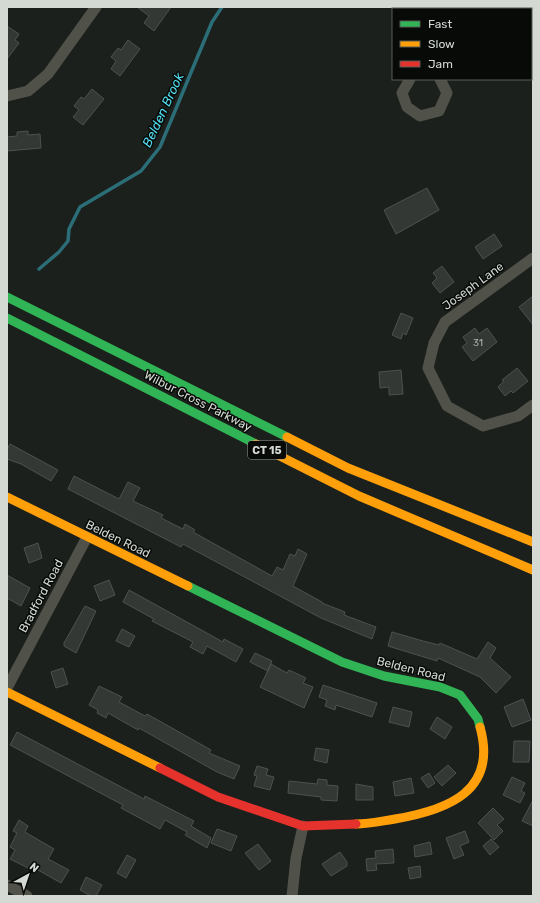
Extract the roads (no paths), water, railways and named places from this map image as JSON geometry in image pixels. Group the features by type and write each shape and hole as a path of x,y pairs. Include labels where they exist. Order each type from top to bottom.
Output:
{"main road":[{"name":"Wilbur Cross Parkway","path":"7,297 348,468 533,542"},
{"name":"Wilbur Cross Parkway","path":"7,318 359,496 533,570"},
{"name":"Belden Road","path":"7,497 342,662 384,676 440,687 460,695 478,719 484,741 482,768 469,790 451,804 414,816 364,824 303,826 218,797 7,692"}],"street":[{"path":"7,96 28,91 48,74 96,7"},
{"path":"409,80 402,93 407,107 420,116 439,111 447,93 440,80"},
{"name":"Joseph Lane","path":"533,258 445,322 434,343 428,368 447,406 483,426 518,416 533,405"},
{"name":"Bradford Road","path":"7,688 87,537"},
{"path":"292,896 296,858 303,826"},
{"path":"7,885 27,896"}],"waterway":[{"name":"Belden Brook","path":"39,269 59,252 68,241 69,229 80,207 141,171 160,147 212,22 222,7"}]}
